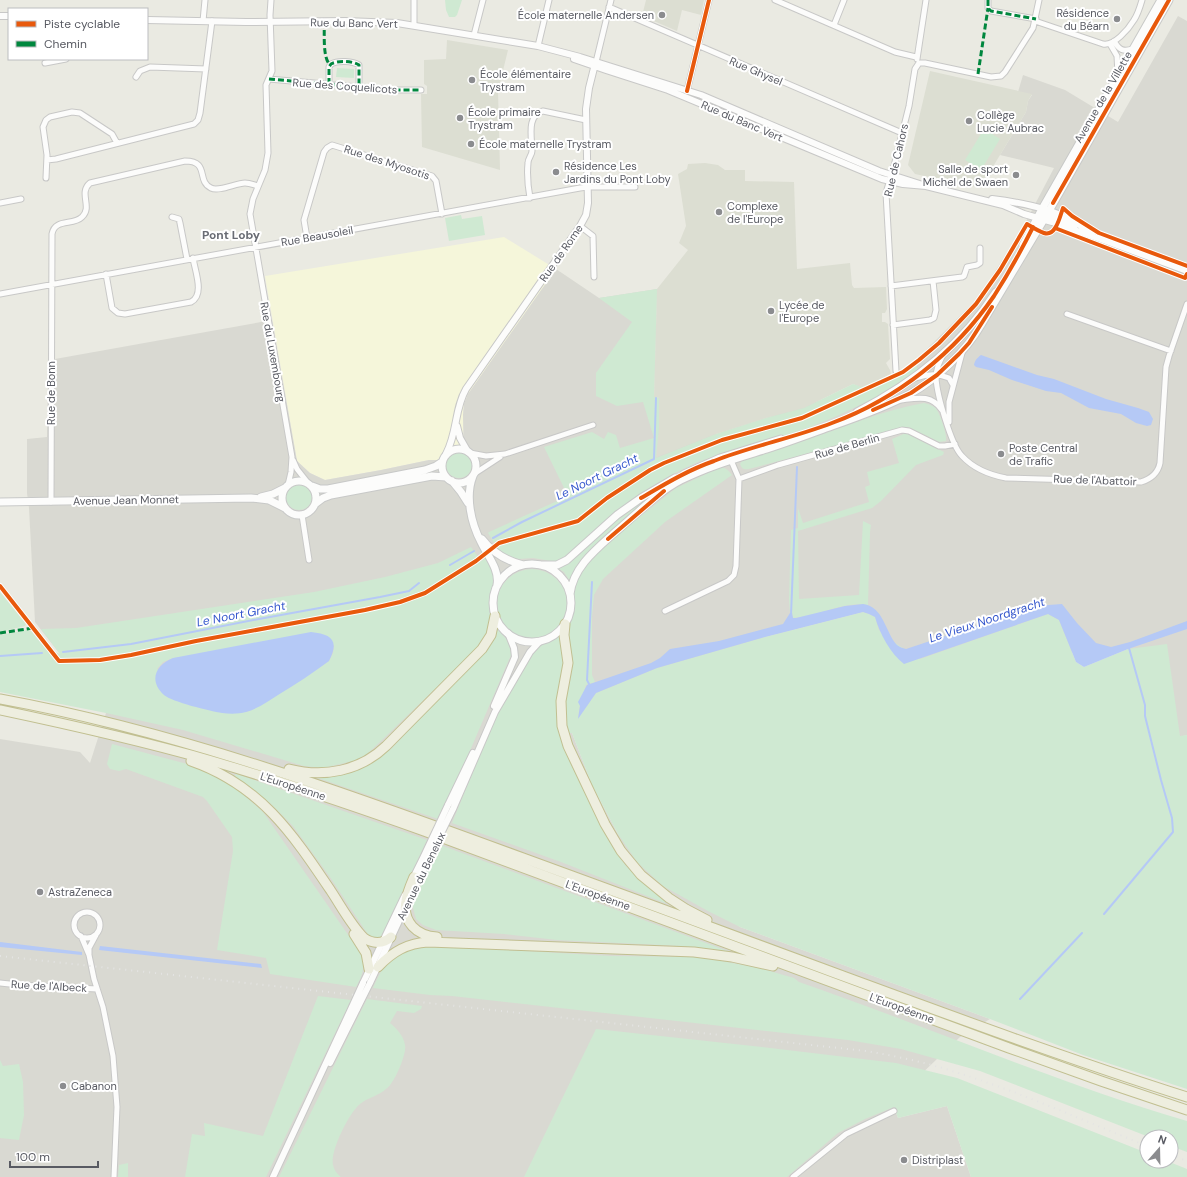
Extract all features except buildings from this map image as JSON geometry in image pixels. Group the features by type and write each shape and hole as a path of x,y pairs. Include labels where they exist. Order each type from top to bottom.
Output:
{"highway":[{"path":"166,738 306,772 326,773 353,767 366,761 383,749 479,652 491,635 495,616"},
{"path":"565,624 564,635 568,663 561,701 561,717 564,733 572,754 608,831 621,852 633,867 659,891 695,914 711,922 802,956 892,994"},
{"name":"L'Européenne","path":"0,699 83,716 166,738 249,762 378,805 892,994 1099,1068 1187,1097"},
{"name":"L'Européenne","path":"0,710 110,734 263,776 390,819 946,1025 1187,1110"},
{"path":"110,734 188,760 208,768 238,784 264,805 281,822 294,838 360,934 371,942 382,942 391,937"},
{"path":"264,805 279,824 362,946 374,968 397,950 408,945 421,942 694,952 748,960 787,970 946,1025"},
{"path":"414,877 406,899 405,908 406,916 411,925 418,932 427,936 506,940 571,947"}],"main road":[{"name":"Avenue de la Villette","path":"570,594 571,584 575,575 589,557 656,497 670,487 730,458 822,430 894,402 914,391 937,375 963,350 979,329 1113,86 1118,74 1162,0"},
{"name":"Avenue de la Villette","path":"540,565 557,565 564,562 609,521 641,498 686,473 839,421 876,402 910,381 945,353 970,326 994,295 1169,0"},
{"path":"470,507 461,492 442,469 442,462 446,454 456,449 462,449 469,452 476,462 476,468 469,490 470,507 479,538 497,574 497,587 493,602 495,616 500,626 514,638 524,641 540,641 553,636 565,624 570,610 570,594 566,584 560,576 552,570 540,565 523,566 507,574 497,587"},
{"path":"442,462 425,470 328,489 320,489 298,481 286,486 282,498 285,508 293,514 302,515 310,511 315,504 323,498 331,495 432,476 449,479 459,483 464,482 473,475"},
{"path":"310,485 316,495 315,504"},
{"name":"Avenue Jean Monnet","path":"0,502 251,498 268,496 286,486"},
{"name":"Avenue Jean Monnet","path":"251,498 269,500 285,508"},
{"path":"475,528 493,550 509,560 523,566"}],"street":[{"path":"203,21 205,0"},
{"name":"Rue du Luxembourg","path":"271,0 270,22 272,68 266,85 268,157 265,170 252,203 250,214 292,457 292,472 286,486"},
{"path":"414,0 414,25"},
{"path":"474,35 483,0"},
{"path":"538,46 549,0"},
{"path":"595,64 611,0"},
{"path":"687,91 709,0"},
{"path":"775,0 788,3 898,53 916,57"},
{"path":"834,25 844,0"},
{"path":"926,0 916,57 919,63 925,63 991,78 999,77 1007,70 1033,28 1039,0"},
{"path":"988,0 988,8 991,11 1035,20 1103,44 1112,42 1134,21 1142,0"},
{"name":"Rue Ghysel","path":"609,7 902,134"},
{"name":"Rue du Banc Vert","path":"148,20 270,22 360,21 414,25 538,46 710,99 877,170 890,178"},
{"path":"47,160 194,124 198,120 200,113 212,21"},
{"path":"1112,42 1121,50 1127,51 1133,49"},
{"path":"1112,42 1117,56 1118,74"},
{"path":"45,63 58,60"},
{"path":"329,84 330,64 336,62 352,62 357,64 359,67 359,87"},
{"name":"Rue de Cahors","path":"896,371 886,195 902,134 915,69 919,63"},
{"name":"Rue du Banc Vert","path":"595,64 668,90 806,148 890,178 1043,214 1106,241 1187,271"},
{"name":"Rue de Rome","path":"446,454 453,439 459,403 466,389 580,226 586,215 588,207 586,120 587,98 595,64"},
{"path":"136,77 140,71 150,67 206,69"},
{"name":"Rue des Coquelicots","path":"269,79 396,90 421,90"},
{"path":"46,178 47,160 43,127 47,119 52,116 72,112 80,113 114,136 117,143"},
{"path":"530,198 528,162 532,153 531,128 535,116 538,113 546,112 586,120"},
{"name":"Rue des Myosotis","path":"307,238 304,219 324,152 332,145 432,176 436,181 442,214"},
{"name":"Rue de Bonn","path":"51,502 52,284 53,231 56,226 77,220 83,216 87,208 84,192 90,183 188,161 196,163 200,166 205,183 212,188 216,189 244,183 258,186"},
{"name":"Rue Beausoleil","path":"0,294 588,187 635,187"},
{"name":"Rue du Banc Vert","path":"973,197 1005,201 1063,221 1106,241"},
{"path":"0,203 21,199"},
{"path":"106,274 112,308 117,312 125,314 193,301 198,296 199,290 179,219 172,217"},
{"path":"580,226 593,236 594,277"},
{"path":"891,286 964,277 967,267 980,263 980,248"},
{"path":"893,325 930,320 934,318 936,310 933,281"},
{"name":"Rue de l'Abattoir","path":"945,353 938,366 937,385 954,444 968,462 982,471 996,476 1010,478 1131,482 1144,481 1155,473 1160,463 1166,367 1170,351 1187,304"},
{"path":"1067,314 1170,351"},
{"name":"Rue de l'Abattoir","path":"950,432 948,409 963,350"},
{"path":"910,381 924,375 937,375 949,378 953,385"},
{"path":"894,402 928,398 938,404 944,412"},
{"name":"Rue de Rome","path":"456,420 460,438 469,452"},
{"path":"473,475 490,462 505,454 593,426"},
{"name":"Rue de Berlin","path":"739,479 778,465 902,430 909,431 939,446 954,444"},
{"path":"469,452 486,456 505,454"},
{"name":"Rue du Luxembourg","path":"292,457 297,469 310,485"},
{"path":"666,611 728,581 734,575 736,566 739,479 730,458"},
{"path":"302,515 309,560"},
{"name":"Avenue du Benelux","path":"450,807 514,661 515,651 508,633"},
{"name":"Avenue du Benelux","path":"273,1177 366,983 405,908 426,857 495,712 530,652 540,641"},
{"name":"Avenue du Benelux","path":"374,968 382,942 414,877 426,857"},
{"path":"89,955 90,948 100,927 99,920 93,913 86,912 79,914 75,921 75,930 81,936 89,955 103,1007 112,1051 116,1083 117,1111 114,1177"},
{"path":"81,936 90,938 96,934"},
{"name":"Rue de l'Albeck","path":"0,982 19,985 97,989"},
{"path":"793,1177 846,1134 868,1122 894,1111"}],"shaded area":[{"path":"445,0 462,0 455,17 449,17 446,10"},
{"name":"École maternelle Andersen","path":"646,0 704,0 701,15 682,10 677,31 642,16"},
{"path":"1178,16 1187,21 1187,735 1180,737 1128,649 920,659 904,664 863,612 765,637 572,733 592,785 618,834 740,927 990,1019 960,1037 892,1102 898,1118 947,1106 971,1177 0,1177 0,739 80,752 90,763 106,713 35,622 27,493 27,439 47,437 48,391 55,389 55,359 272,320 297,461 310,473 325,480 429,460 464,460 463,415 464,404 468,394 556,269 599,298 657,289 654,397 659,398 716,434 862,387 900,371 915,361 978,298 1022,229 1054,168 1000,155 1026,112 1028,101 1032,95 1018,92 1023,75 1065,90 1118,122"},
{"name":"École primaire Trystram","path":"447,40 508,50 498,91 500,170 422,147 421,94 427,94 427,86 424,84 424,60 446,59"},
{"path":"337,68 354,69 354,78 336,77"},
{"name":"Collège Lucie Aubrac","path":"930,71 1032,94 1028,101 1026,112 980,188 915,174 908,165"},
{"path":"984,129 1000,139 981,170 965,160"},
{"name":"Lycée de l'Europe","path":"705,163 718,165 725,170 745,170 745,181 794,182 797,269 850,263 852,285 854,288 886,287 887,309 885,313 882,313 882,322 888,324 890,359 886,363 891,374 862,388 853,384 804,408 716,434 655,458 659,428 659,398 654,397 657,289 688,250 679,243 686,226 678,174 687,169 688,164"},
{"path":"461,215 462,219 482,216 485,235 449,241 445,218"},
{"path":"504,237 556,269 468,394 464,404 463,415 464,460 429,460 325,480 310,473 297,461 265,276"},
{"path":"657,289 654,397 659,398 659,428 656,458 716,434 804,408 853,384 862,387 900,371 915,361 918,370 879,396 837,416 808,428 700,461 673,474 642,493 612,515 569,556 557,561 551,561 533,558 519,559 510,557 500,552 488,533 489,532 568,496 544,447 592,432 604,439 608,432 616,435 620,448 654,438 643,402 617,406 596,396 596,373 632,322 599,298"},
{"path":"924,403 933,406 937,410 946,434 946,441 939,442 908,427 749,469 743,469 740,464 742,461 866,419 894,410"},
{"path":"906,433 944,452 943,455 916,465 881,501 872,508 798,531 799,599 859,595 863,521 871,525 868,605 849,605 812,615 793,618 792,613 790,613 789,600 791,530 798,528 798,508 803,523 869,502 865,487 870,485 867,472 899,463 892,439"},
{"path":"459,452 468,456 472,465 468,474 459,478 450,474 446,465 450,456"},
{"path":"719,468 727,469 732,475 665,522 603,579 594,595 592,617 592,675 595,682 586,685 578,718 596,693 657,668 765,637 863,612 875,617 879,630 884,636 920,659 1048,614 1059,620 1076,662 1084,667 1128,649 1167,644 1180,736 1187,735 1187,1089 1083,1055 990,1019 740,927 663,886 637,862 618,834 592,785 572,733 569,733 566,720 565,705 572,672 573,659 568,636 568,628 574,612 574,585 580,572 593,557 632,523 676,488"},
{"path":"299,484 308,488 312,497 308,506 299,510 290,506 286,497 290,488"},
{"path":"663,488 578,566 569,580 564,572 556,567 566,565 633,506"},
{"path":"471,547 481,561 486,558 492,568 495,578 489,599 491,618 487,633 472,653 381,741 366,755 353,761 323,768 304,766 183,730 0,692 0,635 28,630 31,631 46,649 60,654 41,629 76,628 314,592 385,577 438,563","holes":["334,645 333,653 329,661 268,701 247,712 157,669 163,662 173,658"]},
{"path":"525,569 539,569 552,575 561,584 565,590 567,604 565,618 557,629 546,637 539,639 525,639 518,637 507,629 499,618 497,611 497,597 499,590 507,579 518,571"},
{"path":"0,592 26,624 25,626 0,632"},
{"path":"496,628 510,643 511,655 469,753 438,819 318,778 319,776 374,761 392,748 482,652"},
{"path":"561,634 565,661 557,711 602,827 613,848 626,866 651,890 666,899 665,903 561,862 452,823 496,716 534,651"},
{"path":"112,744 191,765 211,774 235,787 263,812 360,952 363,961 363,970 356,987 270,974 266,958 217,950 233,851 232,837 203,797 126,769 119,771 110,769 107,764"},
{"path":"237,774 427,840 382,936 379,939 369,936 330,877 293,826 270,803 235,777"},
{"path":"440,844 733,953 682,946 557,940 504,934 436,930 423,925 416,919 412,904"},
{"path":"421,946 611,956 700,957 759,968 794,978 799,982 1041,1072 1138,1106 1187,1121 1187,1152 1179,1149 1179,1129 1139,1129 1139,1133 980,1071 901,1049 848,1040 373,988 386,965 396,956"},
{"path":"318,996 351,1000 266,1177 185,1177 192,1134 205,1136 204,1123 263,1136"},
{"path":"367,999 422,1006 421,1009 414,1013 397,1011 390,1023 401,1035 405,1045 402,1062 396,1075 386,1089 360,1104 351,1115 341,1133 334,1151 333,1165 334,1169 341,1177 279,1177"},
{"path":"596,1029 896,1063 957,1078 1139,1150 1139,1169 1179,1169 1179,1166 1187,1169 1187,1177 971,1177 947,1106 898,1118 894,1107 865,1119 838,1133 787,1177 524,1177"},
{"path":"0,1060 3,1066 19,1064 23,1082 24,1115 19,1140 0,1138"},
{"path":"128,1163 128,1177 118,1177 119,1165"}],"water":[{"path":"981,355 1037,375 1054,379 1106,399 1149,412 1153,419 1151,425 1147,426 1136,423 1121,414 1089,408 1061,393 1046,391 1012,380 989,370 976,367 974,365 975,362"},
{"path":"863,604 870,606 880,615 893,640 897,645 906,649 1035,606 1062,604 1096,643 1111,647 1130,642 1187,621 1187,629 1128,649 1084,667 1076,662 1059,620 1048,614 904,664 886,643 875,617 863,612 765,637 657,668 596,693 578,719 580,706 578,702 587,685 651,663 660,658 670,649 719,641 783,624 790,613 792,613 793,618 796,618 845,606"},
{"path":"311,632 324,634 332,639 334,648 329,661 271,700 250,711 243,713 225,713 192,706 168,698 156,684 155,679 158,669 173,658"},
{"path":"0,942 82,952 82,955 0,947"},
{"path":"100,946 261,964 262,968 99,950"}],"waterway":[{"name":"Le Noort Gracht","path":"493,538 522,522 654,459 656,398"},
{"path":"791,615 797,467"},
{"name":"Le Noort Gracht","path":"450,565 474,551"},
{"path":"590,686 587,680 592,582"},
{"name":"Le Noort Gracht","path":"63,652 131,644 380,597 409,591 419,583"},
{"path":"1104,914 1173,832 1172,818 1145,716 1145,705 1129,648"},
{"name":"Le Noort Gracht","path":"0,656 42,653"},
{"path":"1020,999 1082,933"}],"railway":[{"path":"0,956 866,1051 920,1062 977,1079 1139,1143"},
{"path":"1179,1158 1187,1161"}],"marked path":[{"path":"988,0 988,8 991,11 1036,19"},
{"path":"978,74 988,8"},
{"path":"324,21 325,50 327,61 330,65"},
{"path":"329,84 329,67 331,64 337,62 349,62 359,65 359,87"},
{"path":"269,79 392,90 421,90"},
{"path":"0,633 33,628"}],"cycle path":[{"path":"687,91 709,0"},
{"path":"1053,203 1169,0"},
{"path":"0,586 59,661 100,660 131,655 400,602 425,593 476,561 499,543 578,521 607,498 650,470 664,463 722,440 802,418 903,372 939,343 976,304 1000,270 1027,224 1044,233 1052,232 1057,225 1063,208 1072,216 1099,233 1187,266"},
{"path":"641,498 704,465 832,423 856,413 902,387 943,355 979,317 994,296 1033,227"},
{"path":"1055,228 1185,278 1187,274"},
{"path":"873,410 911,393 937,375 969,343 992,307"},
{"path":"608,539 664,491"}],"place":[{"name":"École maternelle Andersen","path":"662,15"},
{"name":"Résidence du Béarn","path":"1117,19"},
{"name":"École élémentaire Trystram","path":"472,80"},
{"name":"École primaire Trystram","path":"460,118"},
{"name":"Collège Lucie Aubrac","path":"969,121"},
{"name":"École maternelle Trystram","path":"471,144"},
{"name":"Résidence Les Jardins du Pont Loby","path":"556,172"},
{"name":"Salle de sport Michel de Swaen","path":"1016,175"},
{"name":"Complexe de l'Europe","path":"719,212"},
{"name":"Lycée de l'Europe","path":"771,311"},
{"name":"Poste Central de Trafic","path":"1001,454"},
{"name":"AstraZeneca","path":"40,892"},
{"name":"Cabanon","path":"63,1086"},
{"name":"Distriplast","path":"904,1160"}],"district":[{"name":"Pont Loby","path":"231,235"}],"water label":[{"name":"Le Vieux Noordgracht","path":"987,620"}]}
